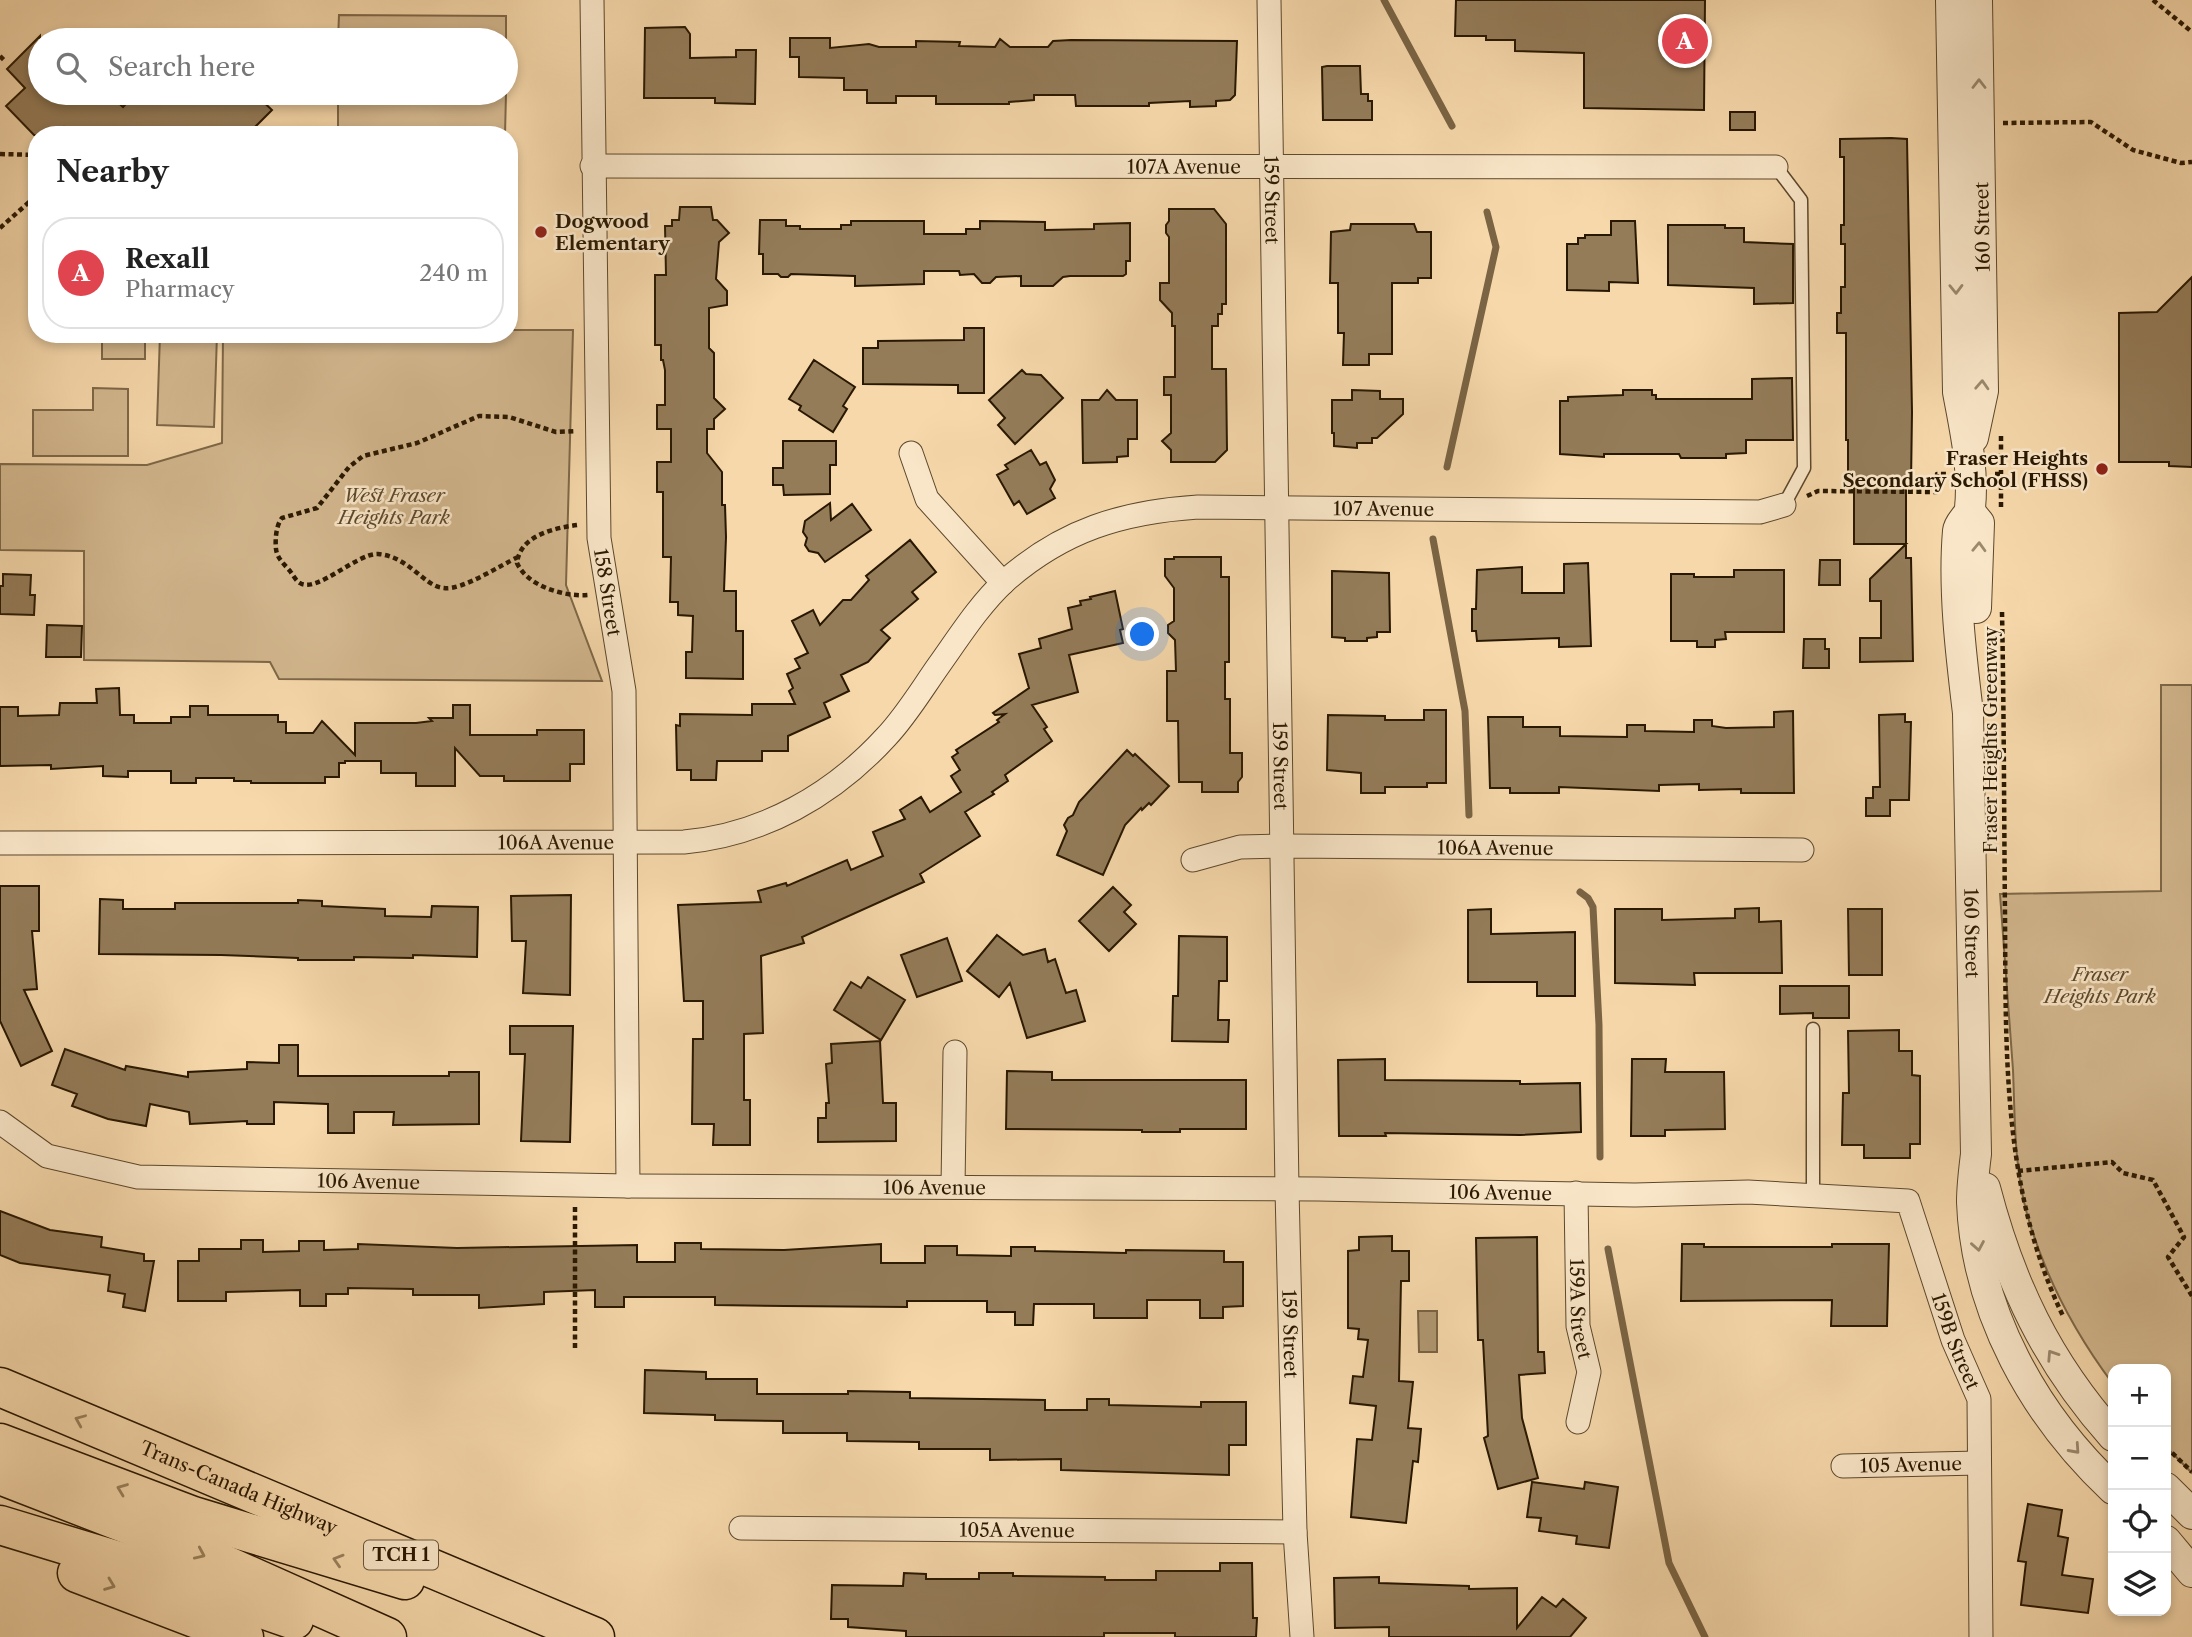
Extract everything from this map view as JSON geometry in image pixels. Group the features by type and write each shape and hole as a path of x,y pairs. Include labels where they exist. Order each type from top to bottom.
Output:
{"highway":[{"name":"Trans-Canada Highway","path":"0,1387 593,1636"},
{"path":"0,1443 193,1516 593,1636"},
{"path":"0,1475 181,1545 387,1637"},
{"path":"0,1525 168,1576 342,1637"},
{"path":"0,1544 244,1637"}],"street":[{"name":"158 Street","path":"592,0 592,166 599,538 624,691 628,1186"},
{"name":"159 Street","path":"1269,0 1287,1189 1295,1532"},
{"name":"160 Street","path":"1951,0 1958,392 1970,452 1970,512 1958,527 1957,567 1962,662 1968,713 1976,1154 1974,1226 1983,1274 2000,1325 2025,1379 2052,1421 2108,1484"},
{"name":"160 Street","path":"1970,452 1983,391 1977,0"},
{"path":"1953,102 1967,122 1969,230 1983,274"},
{"name":"107A Avenue","path":"592,166 1776,167"},
{"path":"911,453 927,499 1003,583"},
{"name":"107 Avenue","path":"1003,583 1057,542 1101,523 1159,509 1198,507 1760,512 1784,505"},
{"name":"106A Avenue","path":"0,843 684,842 718,838 757,826 826,792 859,765 888,735 978,611 1003,583"},
{"name":"106A Avenue","path":"1193,860 1240,847 1283,846 1802,850"},
{"path":"953,1187 955,1052"},
{"name":"106 Avenue","path":"0,1122 47,1156 138,1177 628,1186 1287,1189 1635,1195 1748,1192 1881,1199"},
{"name":"160 Street","path":"1976,1154 1998,1235 2026,1310 2056,1360 2108,1430"},
{"name":"159A Street","path":"1576,1193 1578,1326 1588,1372 1578,1422"},
{"name":"159B Street","path":"1881,1199 1908,1201 1953,1340 1979,1399 1981,1637"},
{"name":"105 Avenue","path":"1843,1466 1979,1463"},
{"path":"2168,1490 2192,1514"},
{"name":"105A Avenue","path":"741,1528 1295,1532"},
{"path":"1295,1532 1302,1637"},
{"path":"2171,1547 2192,1572"}],"lane":[{"path":"1776,167 1801,200 1804,468 1784,505"},
{"path":"1813,1028 1813,1196"}],"path":[{"path":"2153,0 2192,32"},
{"path":"0,56 6,62"},
{"path":"2000,122 2091,122 2133,150 2181,163 2192,162"},
{"path":"0,155 28,155"},
{"path":"0,228 28,203"},
{"path":"598,430 556,432 509,417 479,416 418,443 371,452 349,467 317,508 282,518 275,544 281,562 301,584 317,583 349,564 373,554 381,554 401,561 429,583 444,588 457,586 517,558 530,541 542,533 599,521"},
{"path":"1818,491 1937,492 1937,474 1945,474"},
{"path":"1991,474 2001,474 2001,492"},
{"path":"517,558 524,575 556,591 582,596 610,594"},
{"name":"Fraser Heights Greenway","path":"2002,606 2006,1041 2012,1128 2024,1209 2039,1259 2064,1318"},
{"path":"2018,1171 2112,1162 2123,1172 2154,1180 2184,1237 2168,1258 2192,1296"},
{"path":"575,1185 575,1351"},
{"path":"2171,1452 2192,1472"}],"green space":[{"path":"339,15 506,16 506,28 338,28"},
{"path":"338,105 506,105 505,126 338,126"},
{"name":"West Fraser Heights Park","path":"518,330 573,330 566,585 602,681 279,679 270,662 84,660 84,551 0,550 0,464 147,465 222,443 223,343 518,343"},
{"path":"102,343 145,343 145,359 102,359"},
{"path":"160,343 217,343 214,427 157,425"},
{"path":"93,388 128,389 128,456 33,456 33,410 93,410"},
{"name":"Fraser Heights Park","path":"2161,685 2192,685 2192,1473 2171,1452 2171,1364 2108,1364 2108,1377 2073,1324 2034,1237 2017,1160 2000,894 2161,891"}],"shaded area":[{"path":"1418,1311 1437,1311 1437,1352 1419,1352"}],"building":[{"path":"1456,0 1705,0 1704,110 1584,108 1584,53 1515,51 1515,40 1455,36"},
{"path":"685,27 690,34 690,58 736,57 736,50 756,50 755,104 715,103 715,98 644,98 645,28"},
{"path":"790,38 830,38 830,48 869,44 879,47 916,47 916,41 960,42 959,46 995,47 1000,39 1010,47 1048,47 1053,41 1071,40 1237,41 1235,95 1230,100 1216,101 1216,106 1190,107 1190,101 1149,103 1149,106 1076,106 1075,95 1034,95 1034,100 1009,104 936,104 936,96 896,96 896,103 867,103 867,90 844,90 844,78 799,77 799,57 790,57"},
{"path":"28,48 28,105 267,105 272,110 256,126 28,126 28,129 6,106 25,88 7,69"},
{"path":"1360,66 1361,94 1368,94 1368,101 1372,101 1372,120 1323,120 1322,67"},
{"path":"1730,112 1755,112 1755,130 1730,130"},
{"path":"1840,139 1907,139 1912,412 1911,483 1906,483 1906,544 1854,544 1854,483 1848,483 1846,440 1846,333 1837,333 1837,313 1841,313 1841,287 1845,287 1845,244 1841,244 1841,225 1844,225 1844,157 1840,157"},
{"path":"680,207 711,207 713,220 717,220 729,233 719,242 716,279 727,291 727,305 709,308 709,348 714,353 714,398 725,409 714,419 714,429 707,429 707,453 722,472 726,537 724,591 736,591 736,631 743,631 743,679 686,678 686,652 692,652 693,616 678,615 678,602 670,602 671,557 663,557 663,492 657,492 657,462 671,462 671,429 657,429 657,405 665,405 665,370 661,360 661,345 655,345 655,275 666,275 665,226 672,226 672,220 679,220"},
{"path":"1169,209 1214,209 1226,224 1226,304 1222,304 1222,314 1218,314 1218,326 1212,326 1212,369 1226,369 1227,450 1215,462 1171,462 1171,450 1162,441 1171,433 1171,395 1164,395 1164,377 1175,377 1175,326 1172,326 1172,313 1160,300 1160,283 1169,283 1169,237 1166,225 1169,221"},
{"path":"760,220 786,220 786,226 800,226 800,229 841,229 841,225 851,225 851,221 924,221 924,234 966,234 966,229 980,229 980,221 1045,222 1045,230 1094,229 1094,224 1130,223 1130,261 1126,261 1126,274 1123,276 1063,277 1053,286 1021,286 1021,276 996,277 990,283 982,283 974,274 924,271 924,284 855,286 855,276 791,274 781,277 778,274 763,274 763,254 759,254"},
{"path":"1611,221 1635,221 1638,283 1609,282 1609,291 1567,290 1567,244 1578,244 1578,238 1585,238 1585,235 1611,235"},
{"path":"1351,224 1414,224 1417,232 1431,232 1431,278 1418,278 1418,283 1392,283 1392,354 1369,354 1369,365 1343,365 1344,333 1338,333 1338,283 1330,283 1331,232 1350,230"},
{"path":"1668,225 1725,225 1725,228 1744,228 1744,242 1793,244 1793,303 1754,304 1754,288 1668,285"},
{"path":"2192,277 2192,467 2169,466 2169,462 2119,462 2119,313 2157,312"},
{"path":"964,328 984,328 984,393 958,393 958,385 863,384 863,348 878,348 878,341 964,340"},
{"path":"814,360 855,387 843,406 847,409 833,432 799,410 801,406 789,399"},
{"path":"1022,370 1026,374 1041,375 1063,398 1015,444 998,425 1005,418 989,400"},
{"path":"1792,378 1793,440 1746,440 1746,453 1726,454 1726,458 1681,458 1679,454 1604,454 1604,457 1560,454 1560,401 1568,401 1568,397 1623,395 1623,390 1652,390 1656,399 1752,399 1752,379"},
{"path":"1107,390 1116,400 1137,400 1137,439 1128,439 1128,456 1117,457 1117,462 1083,463 1082,400 1099,400"},
{"path":"1352,390 1380,391 1380,399 1403,399 1403,414 1377,438 1372,438 1372,443 1357,443 1357,448 1334,446 1332,400 1352,400"},
{"path":"783,441 836,441 836,465 830,465 830,494 784,495 783,485 773,485 773,468 783,468"},
{"path":"1031,450 1040,465 1046,462 1055,480 1050,489 1055,498 1027,514 1019,501 1014,505 997,475 1008,469 1005,465"},
{"path":"830,503 831,520 852,504 871,530 825,562 818,553 809,551 803,532 805,521"},
{"path":"910,540 936,572 912,592 918,599 881,630 890,638 868,662 841,675 849,691 824,703 830,717 788,736 788,751 762,751 762,761 717,761 716,780 691,780 691,770 677,770 676,725 680,726 680,714 752,715 752,704 795,704 789,691 793,688 787,674 800,668 795,659 808,653 792,621 813,610 820,625 843,600 851,600 869,580 866,576"},
{"path":"1906,544 1906,558 1911,558 1913,661 1860,662 1860,638 1881,638 1881,601 1870,601 1870,579"},
{"path":"1221,557 1221,577 1229,577 1229,662 1225,662 1225,699 1230,699 1230,753 1242,753 1242,777 1238,782 1238,792 1202,792 1202,782 1179,782 1178,721 1167,721 1167,671 1176,671 1175,640 1168,633 1168,625 1174,621 1174,588 1165,576 1165,559"},
{"path":"1820,560 1840,560 1840,585 1819,585"},
{"path":"1588,563 1591,646 1559,647 1559,638 1477,641 1476,631 1472,631 1472,609 1476,609 1477,570 1522,567 1522,593 1564,593 1564,564"},
{"path":"1734,570 1784,570 1784,632 1725,632 1726,639 1715,640 1715,647 1697,647 1697,641 1671,641 1671,574 1734,577"},
{"path":"1332,571 1389,573 1390,632 1377,632 1377,637 1367,638 1367,641 1345,641 1345,638 1332,637"},
{"path":"3,574 31,575 30,595 35,595 34,615 0,614"},
{"path":"1115,591 1123,629 1120,630 1123,643 1069,655 1078,692 1032,705 1047,727 1044,729 1052,741 1005,775 1008,781 992,792 994,794 965,812 980,836 920,874 924,882 802,937 804,943 761,956 763,1033 744,1034 744,1100 750,1100 750,1145 713,1145 714,1124 692,1124 693,1039 703,1039 703,1001 684,1001 678,905 761,902 758,891 786,883 787,886 847,860 851,870 883,856 873,832 905,819 900,810 921,797 930,812 961,792 951,776 960,770 952,757 958,753 956,750 999,722 997,720 1005,714 993,713 1029,688 1019,654 1041,648 1039,639 1072,629 1068,608 1081,605 1080,601 1091,599 1090,597"},
{"path":"47,625 82,626 81,657 46,657"},
{"path":"1804,639 1825,639 1825,649 1829,649 1829,668 1803,668"},
{"path":"119,688 120,715 134,715 134,723 171,723 171,717 190,717 190,706 208,706 208,715 278,715 278,722 286,722 286,733 313,733 322,721 355,755 355,723 416,723 432,721 429,718 453,718 453,705 470,705 470,735 537,735 537,730 584,730 584,764 570,764 570,781 504,781 504,776 480,776 455,748 455,786 416,786 416,773 381,773 381,761 339,763 339,777 325,777 325,783 251,783 234,781 234,778 196,778 196,783 171,783 171,771 128,771 128,777 103,776 103,766 51,769 51,765 0,766 0,707 18,707 18,716 59,715 60,703 97,703 96,689"},
{"path":"1424,710 1446,710 1446,783 1427,783 1427,787 1385,787 1385,793 1361,793 1361,773 1327,770 1328,715 1424,720"},
{"path":"1793,711 1794,793 1741,793 1741,789 1699,790 1699,784 1659,785 1659,791 1559,787 1559,793 1510,793 1510,788 1490,788 1488,717 1523,717 1523,727 1560,727 1560,736 1627,737 1627,725 1645,725 1645,731 1694,732 1694,720 1712,720 1712,726 1726,728 1774,727 1774,712"},
{"path":"1905,714 1905,722 1911,722 1909,800 1890,800 1890,816 1866,816 1866,798 1873,798 1873,787 1880,787 1879,715"},
{"path":"1127,750 1133,756 1135,754 1169,786 1151,805 1149,803 1142,810 1141,808 1125,825 1103,875 1057,855 1067,831 1064,825 1068,818 1073,815 1079,802"},
{"path":"0,886 39,886 39,931 32,931 37,989 24,990 52,1051 21,1066 0,1021"},
{"path":"1113,887 1131,905 1124,912 1136,924 1109,951 1079,921"},
{"path":"571,895 570,995 523,993 526,941 512,941 511,896"},
{"path":"100,899 123,900 123,909 175,909 175,903 322,901 322,906 385,909 385,916 431,917 432,906 478,907 477,957 413,955 413,958 298,960 221,955 99,954"},
{"path":"1759,908 1759,922 1781,921 1782,973 1694,973 1695,985 1615,983 1615,909 1662,909 1662,920 1735,918 1735,909"},
{"path":"1491,909 1491,934 1575,932 1575,996 1537,996 1537,982 1468,982 1468,910"},
{"path":"1848,909 1882,909 1882,975 1849,975"},
{"path":"997,935 1023,955 1045,949 1048,962 1055,959 1066,993 1076,990 1085,1021 1027,1038 1010,983 999,997 967,971"},
{"path":"1179,936 1227,937 1227,981 1219,981 1218,1020 1229,1020 1228,1042 1172,1041 1173,996 1178,996"},
{"path":"947,938 962,981 917,997 901,955"},
{"path":"868,977 905,1000 881,1040 834,1010 851,982 861,988"},
{"path":"1780,986 1849,986 1849,1018 1813,1018 1813,1013 1780,1014"},
{"path":"510,1026 573,1026 570,1142 521,1141 525,1054 510,1054"},
{"path":"1899,1030 1899,1051 1912,1051 1912,1075 1920,1076 1920,1144 1910,1144 1910,1158 1864,1158 1864,1145 1842,1145 1843,1093 1849,1093 1848,1031"},
{"path":"880,1041 883,1103 896,1103 896,1141 818,1142 818,1118 826,1118 826,1103 829,1103 826,1064 832,1063 831,1044"},
{"path":"279,1045 298,1045 298,1076 449,1076 449,1072 479,1072 479,1124 393,1125 394,1112 354,1112 354,1133 328,1133 328,1104 274,1102 274,1124 247,1124 247,1121 190,1124 189,1112 150,1104 146,1126 108,1119 72,1106 77,1094 52,1085 65,1049 125,1070 126,1066 188,1077 188,1072 247,1069 247,1062 279,1063"},
{"path":"1385,1059 1385,1080 1580,1083 1581,1132 1520,1135 1385,1133 1386,1136 1339,1136 1338,1060"},
{"path":"1632,1059 1666,1059 1665,1072 1724,1072 1725,1129 1665,1130 1665,1136 1631,1136"},
{"path":"1007,1071 1052,1072 1052,1080 1246,1080 1246,1129 1142,1132 1006,1129"},
{"path":"0,1211 50,1230 102,1237 101,1247 144,1254 144,1261 154,1261 145,1311 123,1307 125,1294 108,1291 110,1275 20,1263 0,1255"},
{"path":"1392,1236 1392,1251 1409,1251 1409,1281 1401,1281 1399,1381 1413,1382 1408,1428 1421,1429 1418,1462 1413,1461 1406,1523 1351,1517 1357,1439 1372,1440 1376,1406 1350,1403 1353,1376 1363,1377 1368,1340 1358,1339 1359,1329 1348,1328 1348,1251 1359,1250 1359,1237"},
{"path":"1537,1237 1538,1352 1544,1352 1545,1373 1519,1375 1522,1418 1538,1478 1498,1489 1484,1438 1488,1436 1483,1340 1478,1340 1476,1238"},
{"path":"241,1240 263,1240 263,1252 299,1251 299,1241 324,1241 324,1250 358,1249 358,1244 457,1248 637,1245 637,1262 675,1262 675,1243 701,1243 701,1249 784,1250 881,1244 881,1263 925,1263 925,1246 957,1246 957,1255 1011,1256 1011,1247 1035,1247 1035,1251 1126,1253 1126,1250 1224,1251 1224,1262 1243,1262 1243,1306 1223,1307 1223,1318 1200,1318 1200,1300 1147,1300 1147,1318 1094,1318 1094,1304 1034,1304 1033,1325 1015,1325 1015,1312 987,1312 987,1301 907,1301 907,1307 785,1306 715,1305 715,1297 624,1297 624,1307 595,1307 595,1290 544,1292 544,1304 479,1308 479,1295 413,1295 413,1289 348,1288 348,1294 326,1294 326,1306 300,1306 300,1290 226,1292 226,1301 178,1301 178,1261 199,1261 199,1249 241,1249"},
{"path":"1682,1244 1704,1244 1704,1247 1832,1247 1832,1244 1889,1244 1887,1326 1831,1326 1832,1300 1681,1301"},
{"path":"645,1370 706,1372 706,1379 757,1379 757,1394 910,1392 910,1398 1045,1400 1045,1410 1087,1410 1087,1399 1109,1399 1109,1405 1201,1407 1201,1402 1246,1402 1246,1445 1229,1445 1229,1475 1061,1470 1061,1459 990,1460 990,1449 919,1449 919,1442 847,1441 847,1433 783,1433 783,1421 715,1420 715,1415 644,1413"},
{"path":"1532,1482 1584,1489 1585,1482 1618,1487 1609,1548 1576,1544 1577,1536 1539,1531 1541,1518 1527,1517"},
{"path":"2028,1504 2062,1510 2058,1536 2068,1538 2062,1575 2093,1579 2088,1613 2021,1605 2026,1562 2018,1561"},
{"path":"1220,1563 1252,1563 1256,1637 1175,1637 1175,1633 1104,1633 1104,1637 906,1637 906,1631 848,1627 848,1619 831,1619 832,1585 903,1586 904,1573 926,1574 926,1579 979,1579 979,1573 1013,1573 1013,1576 1156,1580 1156,1571 1220,1571"},
{"path":"1379,1577 1379,1583 1469,1586 1469,1589 1517,1588 1517,1628 1542,1597 1556,1607 1563,1599 1586,1618 1570,1637 1389,1637 1389,1627 1335,1628 1334,1578"}],"waterway":[{"path":"1384,0 1452,126"},
{"path":"1447,467 1496,247 1487,212"},
{"path":"1433,539 1465,711 1469,815"},
{"path":"1580,892 1588,898 1593,907 1599,1025 1600,1157"},
{"path":"1608,1249 1669,1563 1705,1637"}],"place":[{"name":"Rexall","path":"1685,41"},
{"name":"Dogwood Elementary","path":"541,232"},
{"name":"Fraser Heights Secondary School (FHSS)","path":"2102,469"}]}
